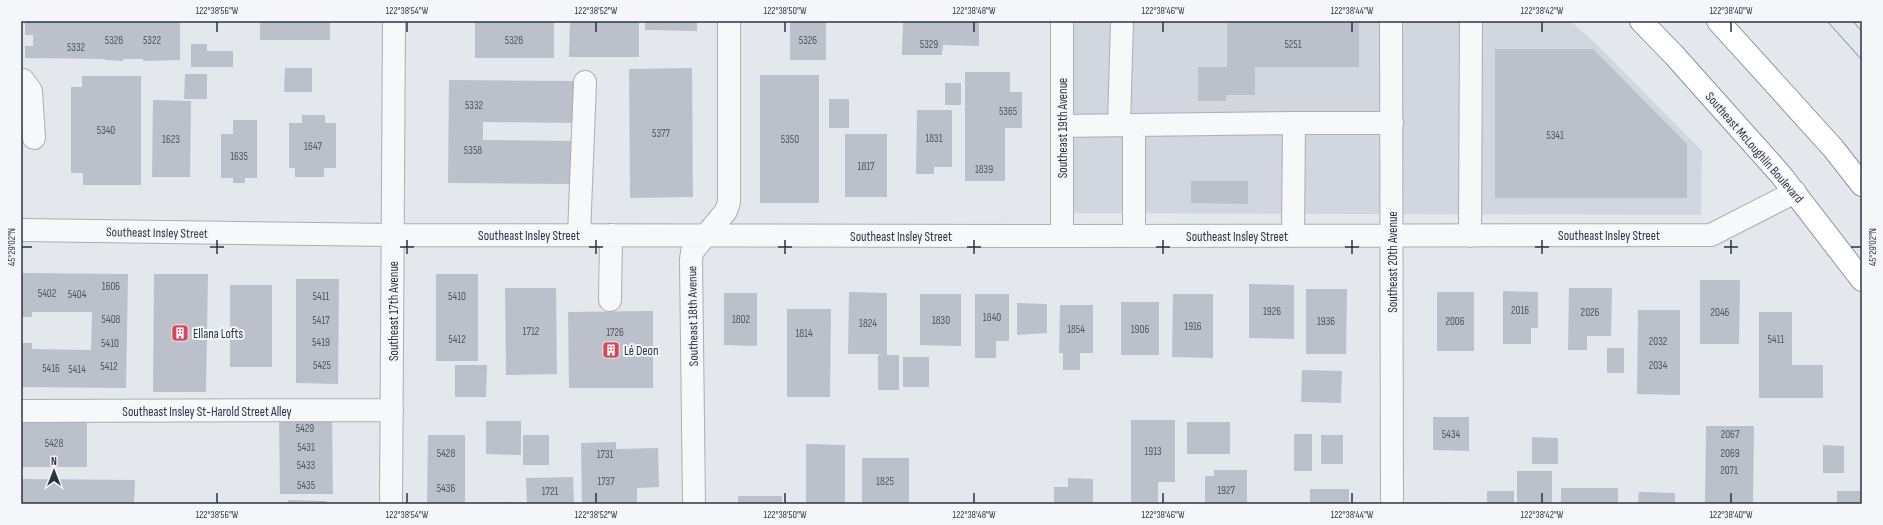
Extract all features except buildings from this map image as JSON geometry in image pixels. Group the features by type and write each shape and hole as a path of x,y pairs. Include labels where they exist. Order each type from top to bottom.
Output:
{"highway":[{"name":"Southeast McLoughlin Boulevard","path":"1641,21 1724,110 1794,192 1862,280"},
{"path":"1718,21 1828,142 1862,185"}],"street":[{"name":"Southeast 17th Avenue","path":"391,504 394,21"},
{"name":"Southeast 18th Avenue","path":"694,504 691,260 692,252 726,211 729,202 729,21"},
{"name":"Southeast 19th Avenue","path":"1062,21 1062,236"},
{"path":"1122,21 1134,236"},
{"name":"Southeast 20th Avenue","path":"1391,21 1392,504"},
{"path":"1470,236 1471,21"},
{"path":"21,80 23,80 31,91 34,138"},
{"path":"579,234 585,82"},
{"path":"1293,236 1294,123"},
{"path":"1062,126 1392,123"},
{"name":"Southeast Insley Street","path":"21,230 393,234 1062,236 1470,236 1711,234 1794,192"},
{"path":"610,300 611,234"},
{"name":"Southeast Insley St-Harold Street Alley","path":"21,411 392,410"}],"shaded area":[{"path":"1059,21 1570,21 1593,41 1702,151 1701,215 1058,213"}],"tram line":[{"path":"1827,21 1862,60"},
{"path":"1853,21 1862,32"}],"place":[{"name":"Ellana Lofts","path":"180,333"},
{"name":"Lé Deon","path":"611,350"}]}
